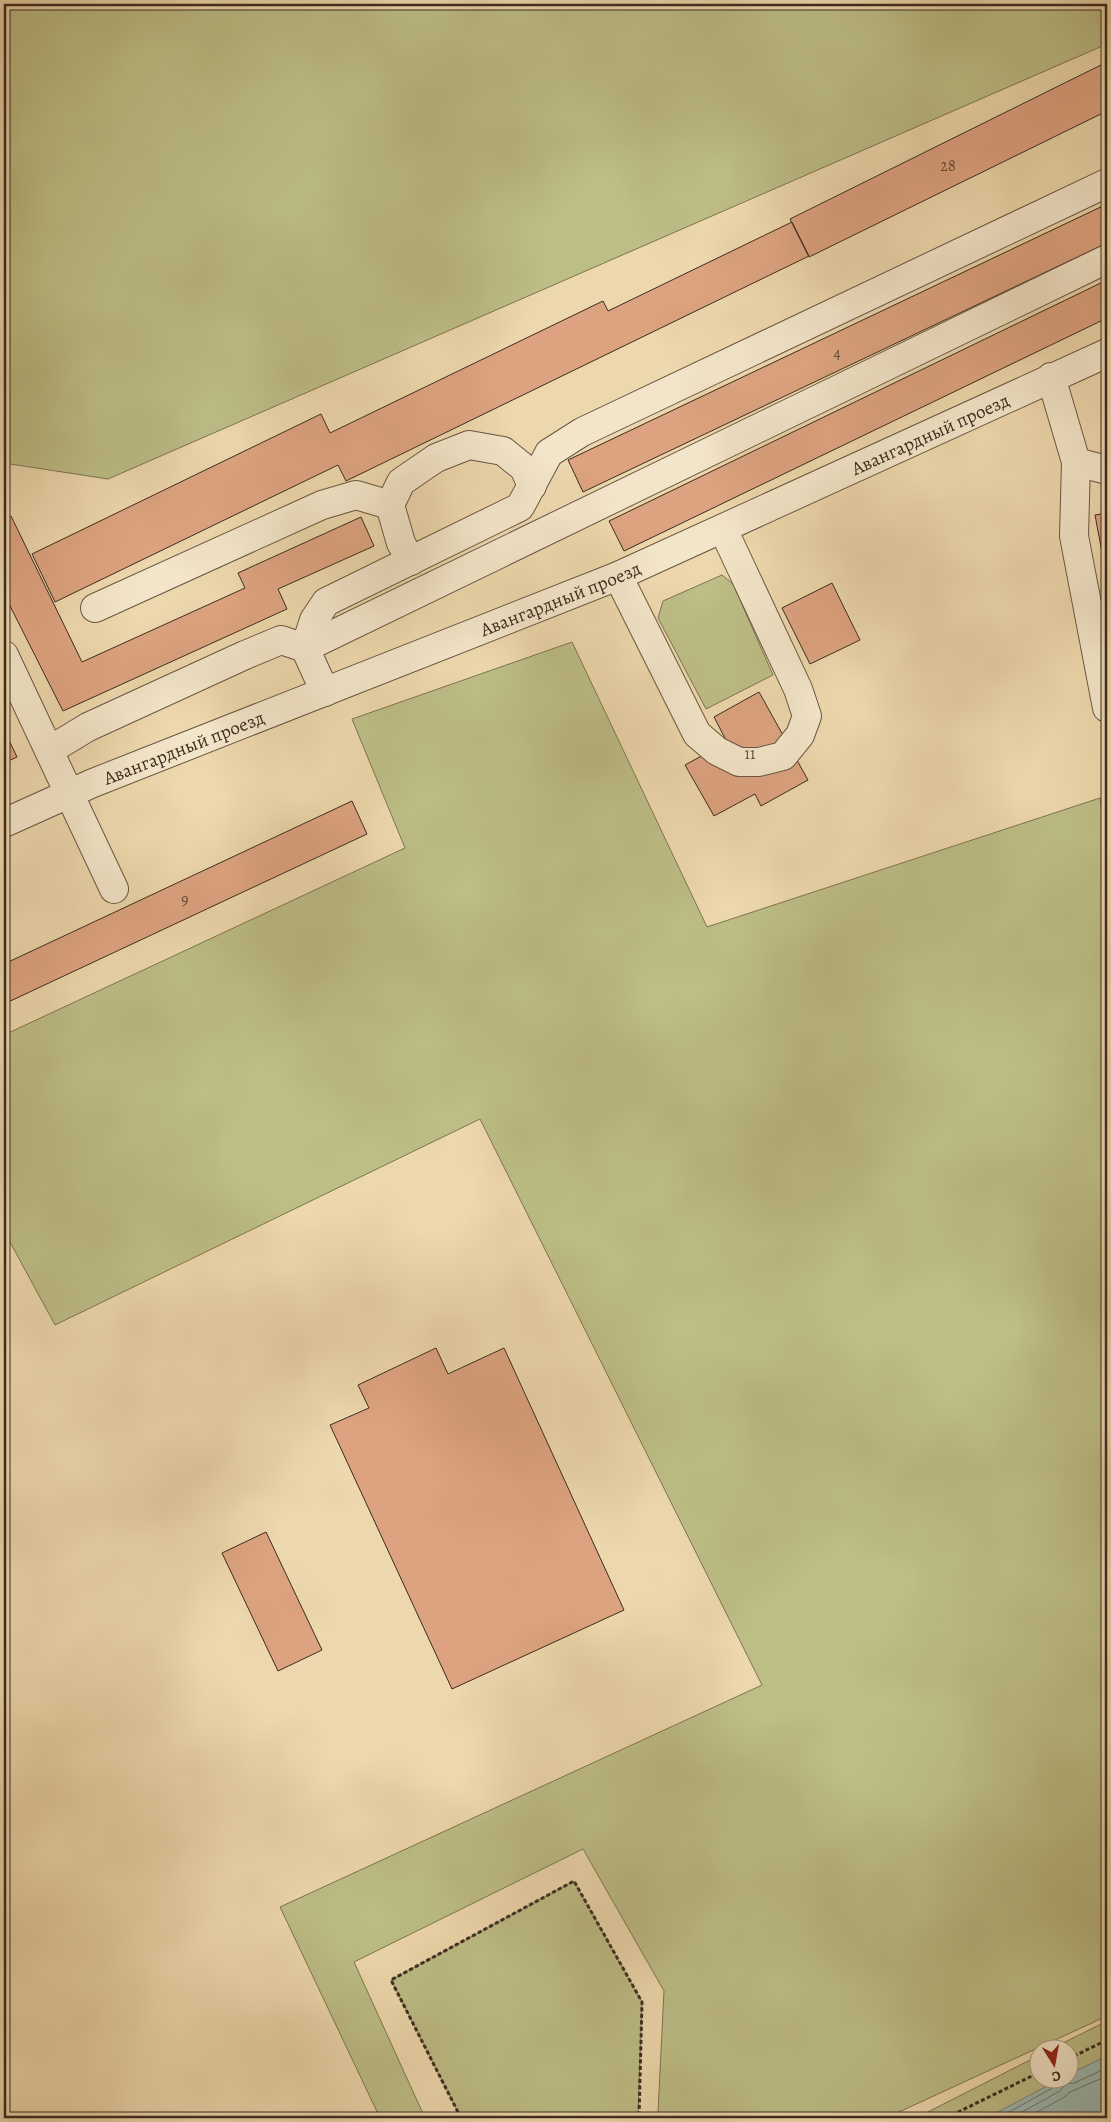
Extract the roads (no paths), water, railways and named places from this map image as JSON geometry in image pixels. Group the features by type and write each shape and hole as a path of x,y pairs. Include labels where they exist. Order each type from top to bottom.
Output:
{"street":[{"path":"325,692 305,648 314,620 326,602 520,507 549,453 582,432 1107,183"},
{"path":"50,750 88,727 281,640 305,648 1107,260"},
{"name":"Авангардный проезд","path":"4,823 70,793 618,576 1107,353"},
{"path":"1051,377 1076,462 1074,536 1107,708"},
{"path":"411,561 401,543 390,505 401,482 436,458 469,445 504,451 524,468 532,486"},
{"path":"1076,462 1107,470"},
{"path":"95,608 322,506 356,495 390,505"},
{"path":"618,576 698,734 717,751 738,762 759,762 783,756 800,735 807,716 798,689 723,529"},
{"path":"4,655 114,889"}],"water":[{"path":"1107,2056 1107,2118 987,2118 1039,2090 1078,2090 1078,2070"}]}
